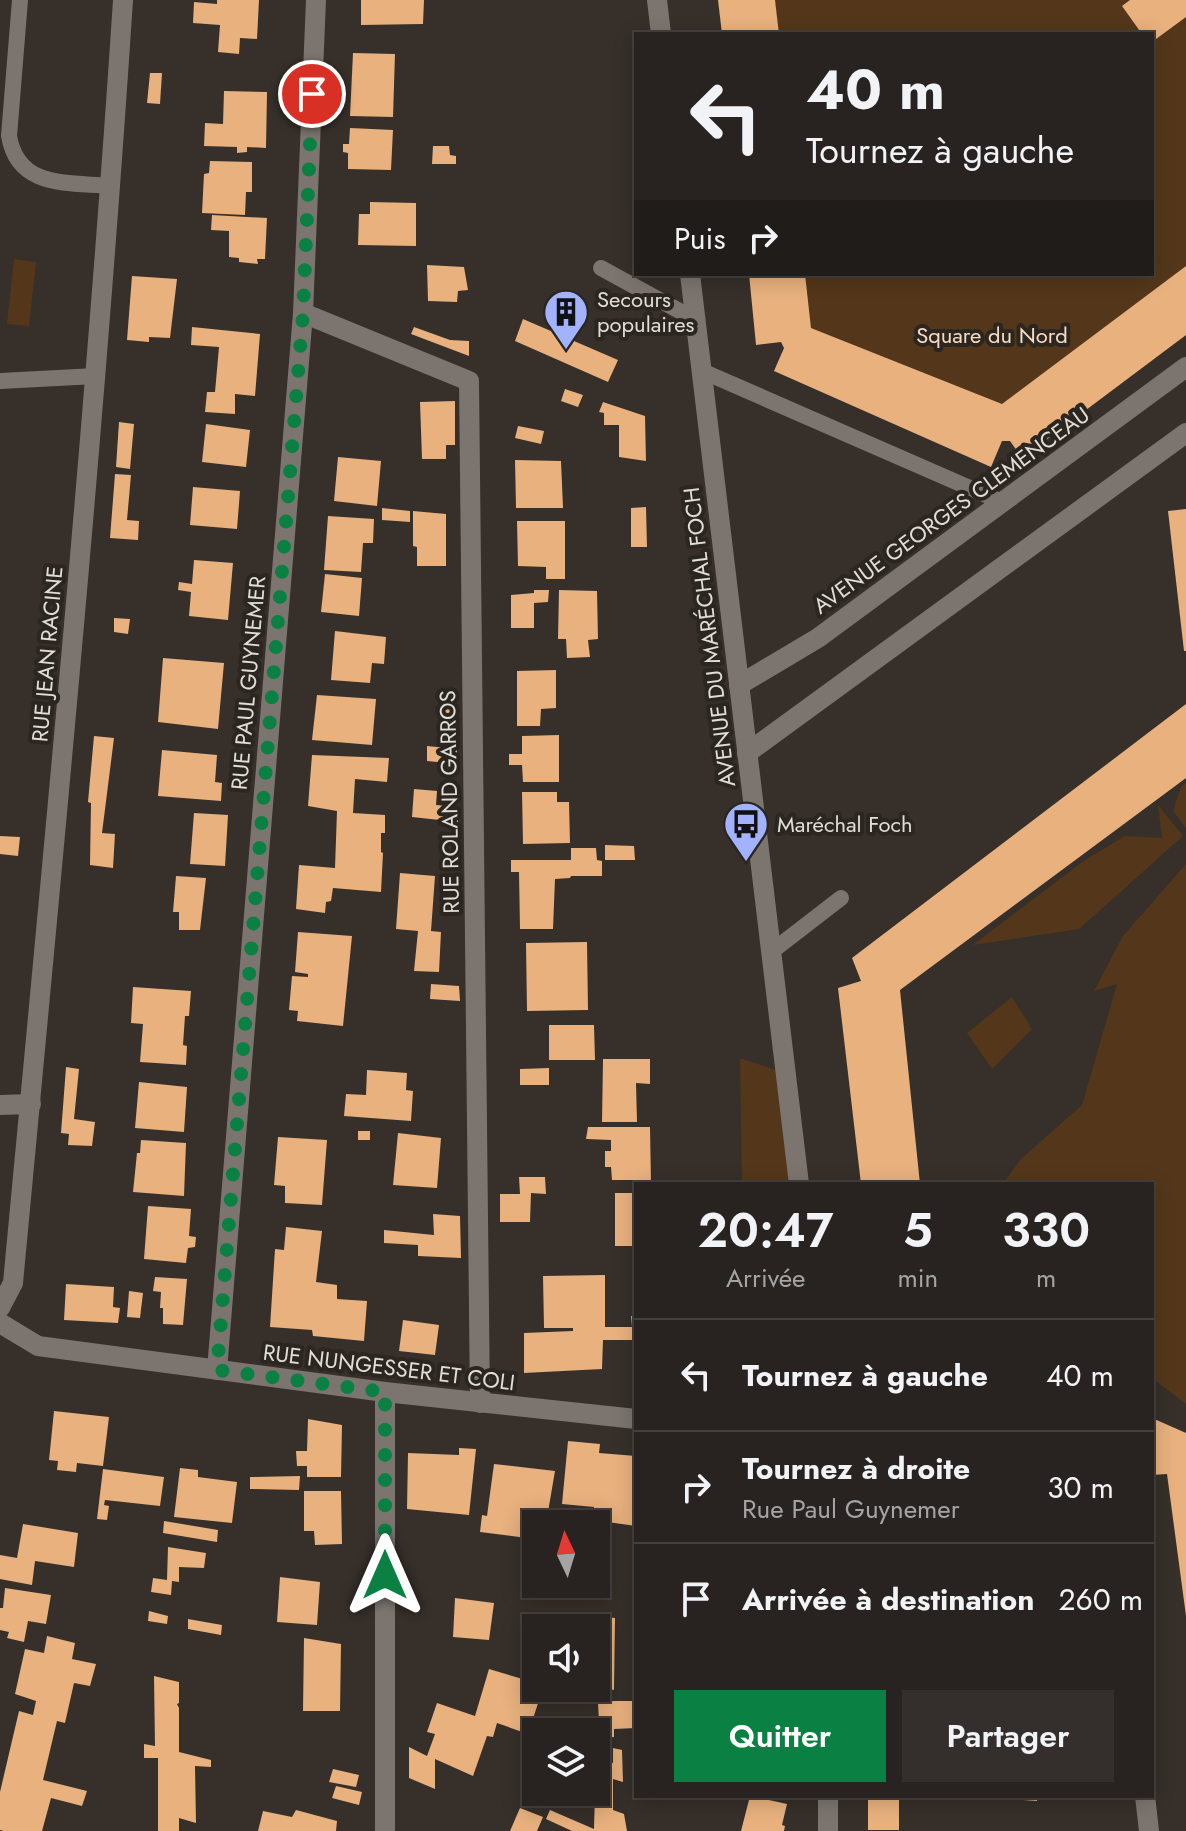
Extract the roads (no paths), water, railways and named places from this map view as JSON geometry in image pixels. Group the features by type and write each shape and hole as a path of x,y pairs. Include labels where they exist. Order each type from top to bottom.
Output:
{"street":[{"name":"RUE JEAN RACINE","path":"0,1308 13,1283 31,1104 96,376 123,0"},
{"name":"RUE PAUL GUYNEMER","path":"217,1370 303,313 316,0"},
{"path":"657,0 661,32"},
{"name":"AVENUE DU MARÉCHAL FOCH","path":"690,276 799,1182"},
{"name":"RUE ROLAND GARROS","path":"303,313 469,381 480,1403"},
{"name":"AVENUE GEORGES CLEMENCEAU","path":"739,685 818,638 1186,367"},
{"path":"747,753 1186,433"},
{"path":"0,1105 31,1104"},
{"name":"RUE NUNGESSER ET COLI","path":"0,1323 38,1346 385,1392 634,1419"},
{"path":"385,1392 385,1831"},
{"path":"828,1798 828,1831"},
{"path":"1145,1798 1149,1831"}],"lane":[{"path":"20,0 9,136 11,152 27,171 47,180 111,186"},
{"path":"601,268 696,320"},
{"path":"702,371 1002,502"},
{"path":"0,381 96,376"},
{"path":"771,952 841,898"}],"place":[{"name":"Secours populaires","path":"566,351"},
{"name":"Maréchal Foch","path":"746,863"}],"park label":[{"name":"Square du Nord","path":"992,335"}]}
